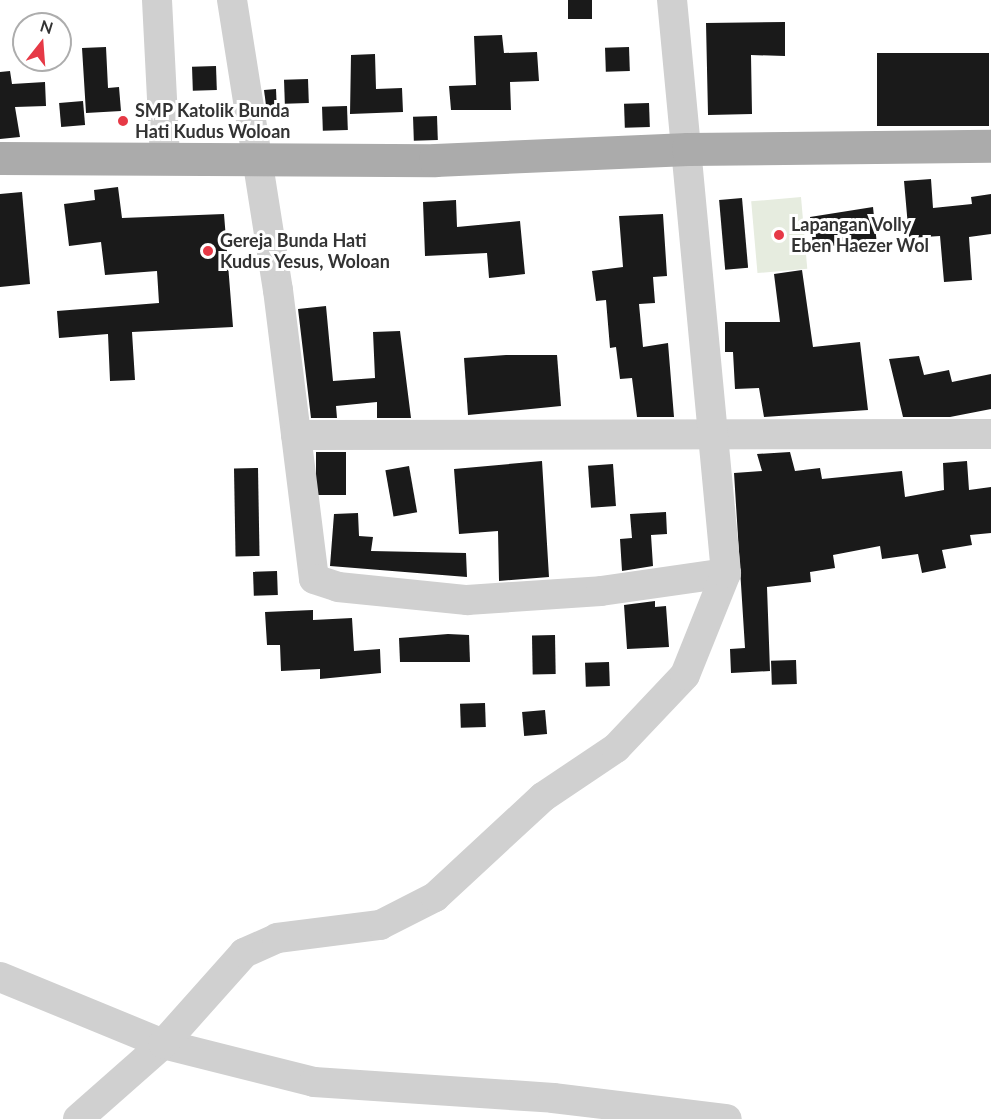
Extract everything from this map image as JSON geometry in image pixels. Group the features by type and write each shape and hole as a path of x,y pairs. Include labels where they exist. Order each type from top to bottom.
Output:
{"main road":[{"path":"0,158 256,156 435,160 688,149 991,146"}],"street":[{"path":"157,0 165,157"},
{"path":"232,0 296,435 314,579 322,584 467,600 601,591 726,573"},
{"path":"78,1119 163,1044 244,953 277,938 380,926 428,901 543,797 616,748 685,675 726,573 717,433 672,0"},
{"path":"296,435 991,434"},
{"path":"0,977 163,1044 314,1082 553,1098 727,1119"}],"shaded area":[{"name":"Lapangan Volly Eben Haezer Wol","path":"801,197 807,269 757,273 751,201"}],"building":[{"path":"568,0 592,0 592,19 568,19"},
{"path":"785,22 785,56 751,55 752,114 708,115 706,23"},
{"path":"502,35 504,53 537,52 539,81 510,82 511,110 451,110 449,86 476,85 474,36"},
{"path":"106,47 108,88 119,87 121,111 86,113 82,48"},
{"path":"629,47 630,71 606,72 605,48"},
{"path":"877,53 989,53 989,126 877,126"},
{"path":"375,54 376,89 402,88 403,112 350,114 351,55"},
{"path":"216,66 217,90 193,91 192,67"},
{"path":"10,71 12,84 45,82 46,106 15,107 20,137 0,139 0,72"},
{"path":"308,79 309,103 285,104 284,80"},
{"path":"276,89 277,113 267,113 264,90"},
{"path":"83,101 85,125 61,127 59,103"},
{"path":"649,103 650,127 625,128 624,104"},
{"path":"347,106 348,130 323,131 322,107"},
{"path":"437,116 438,140 414,141 413,117"},
{"path":"931,179 933,208 972,204 971,197 991,194 991,234 969,237 972,280 944,282 940,236 909,238 904,181"},
{"path":"118,187 122,218 224,214 233,327 132,332 135,380 110,381 108,334 59,338 57,311 159,303 157,271 105,275 101,242 69,246 64,204 95,200 94,190"},
{"path":"22,192 30,284 0,287 0,194"},
{"path":"742,198 748,268 725,270 719,200"},
{"path":"456,200 457,227 520,221 525,274 489,278 487,253 425,256 423,202"},
{"path":"873,207 877,245 813,246 810,217"},
{"path":"663,214 667,276 653,277 655,303 639,304 643,347 668,343 674,417 637,417 632,378 620,379 616,347 610,348 606,300 596,301 592,271 623,267 619,216"},
{"path":"802,270 813,347 860,342 868,410 764,417 759,388 735,389 733,352 725,352 725,322 780,322 774,274"},
{"path":"326,306 333,381 375,378 373,332 400,331 411,418 377,418 377,402 336,406 337,418 311,418 298,309"},
{"path":"557,355 561,406 468,415 464,358"},
{"path":"919,356 924,375 949,370 952,382 991,374 991,409 950,417 903,417 889,359"},
{"path":"316,452 346,452 346,495 316,495"},
{"path":"790,452 795,471 820,468 822,479 902,471 905,497 944,490 943,463 967,461 969,490 991,487 991,533 970,535 972,545 942,550 946,568 922,573 918,554 882,559 880,546 833,555 835,568 810,572 811,582 767,587 770,671 731,673 730,649 745,648 734,473 762,471 757,454"},
{"path":"542,461 549,577 499,581 498,531 459,534 454,469"},
{"path":"613,464 616,506 591,508 588,466"},
{"path":"409,466 417,512 394,516 385,470"},
{"path":"234,468 258,468 260,556 236,556"},
{"path":"666,512 667,534 651,535 653,566 622,571 620,539 632,538 630,514"},
{"path":"358,513 359,536 373,537 371,551 466,553 467,577 330,566 334,514"},
{"path":"277,571 278,595 254,596 253,572"},
{"path":"655,601 655,607 666,606 669,647 627,649 624,605"},
{"path":"313,610 313,620 352,618 354,651 380,649 381,673 320,679 320,669 281,671 280,645 267,645 265,612"},
{"path":"448,634 469,635 470,662 400,662 399,638"},
{"path":"532,635 555,635 556,674 533,674"},
{"path":"796,660 797,684 772,685 771,661"},
{"path":"609,662 610,686 586,687 585,663"},
{"path":"485,703 486,727 461,728 460,704"},
{"path":"545,710 547,734 524,736 522,712"}],"place":[{"name":"SMP Katolik Bunda Hati Kudus Woloan","path":"123,121"},
{"name":"Lapangan Volly Eben Haezer Wol","path":"779,235"},
{"name":"Gereja Bunda Hati Kudus Yesus, Woloan","path":"208,251"}]}
